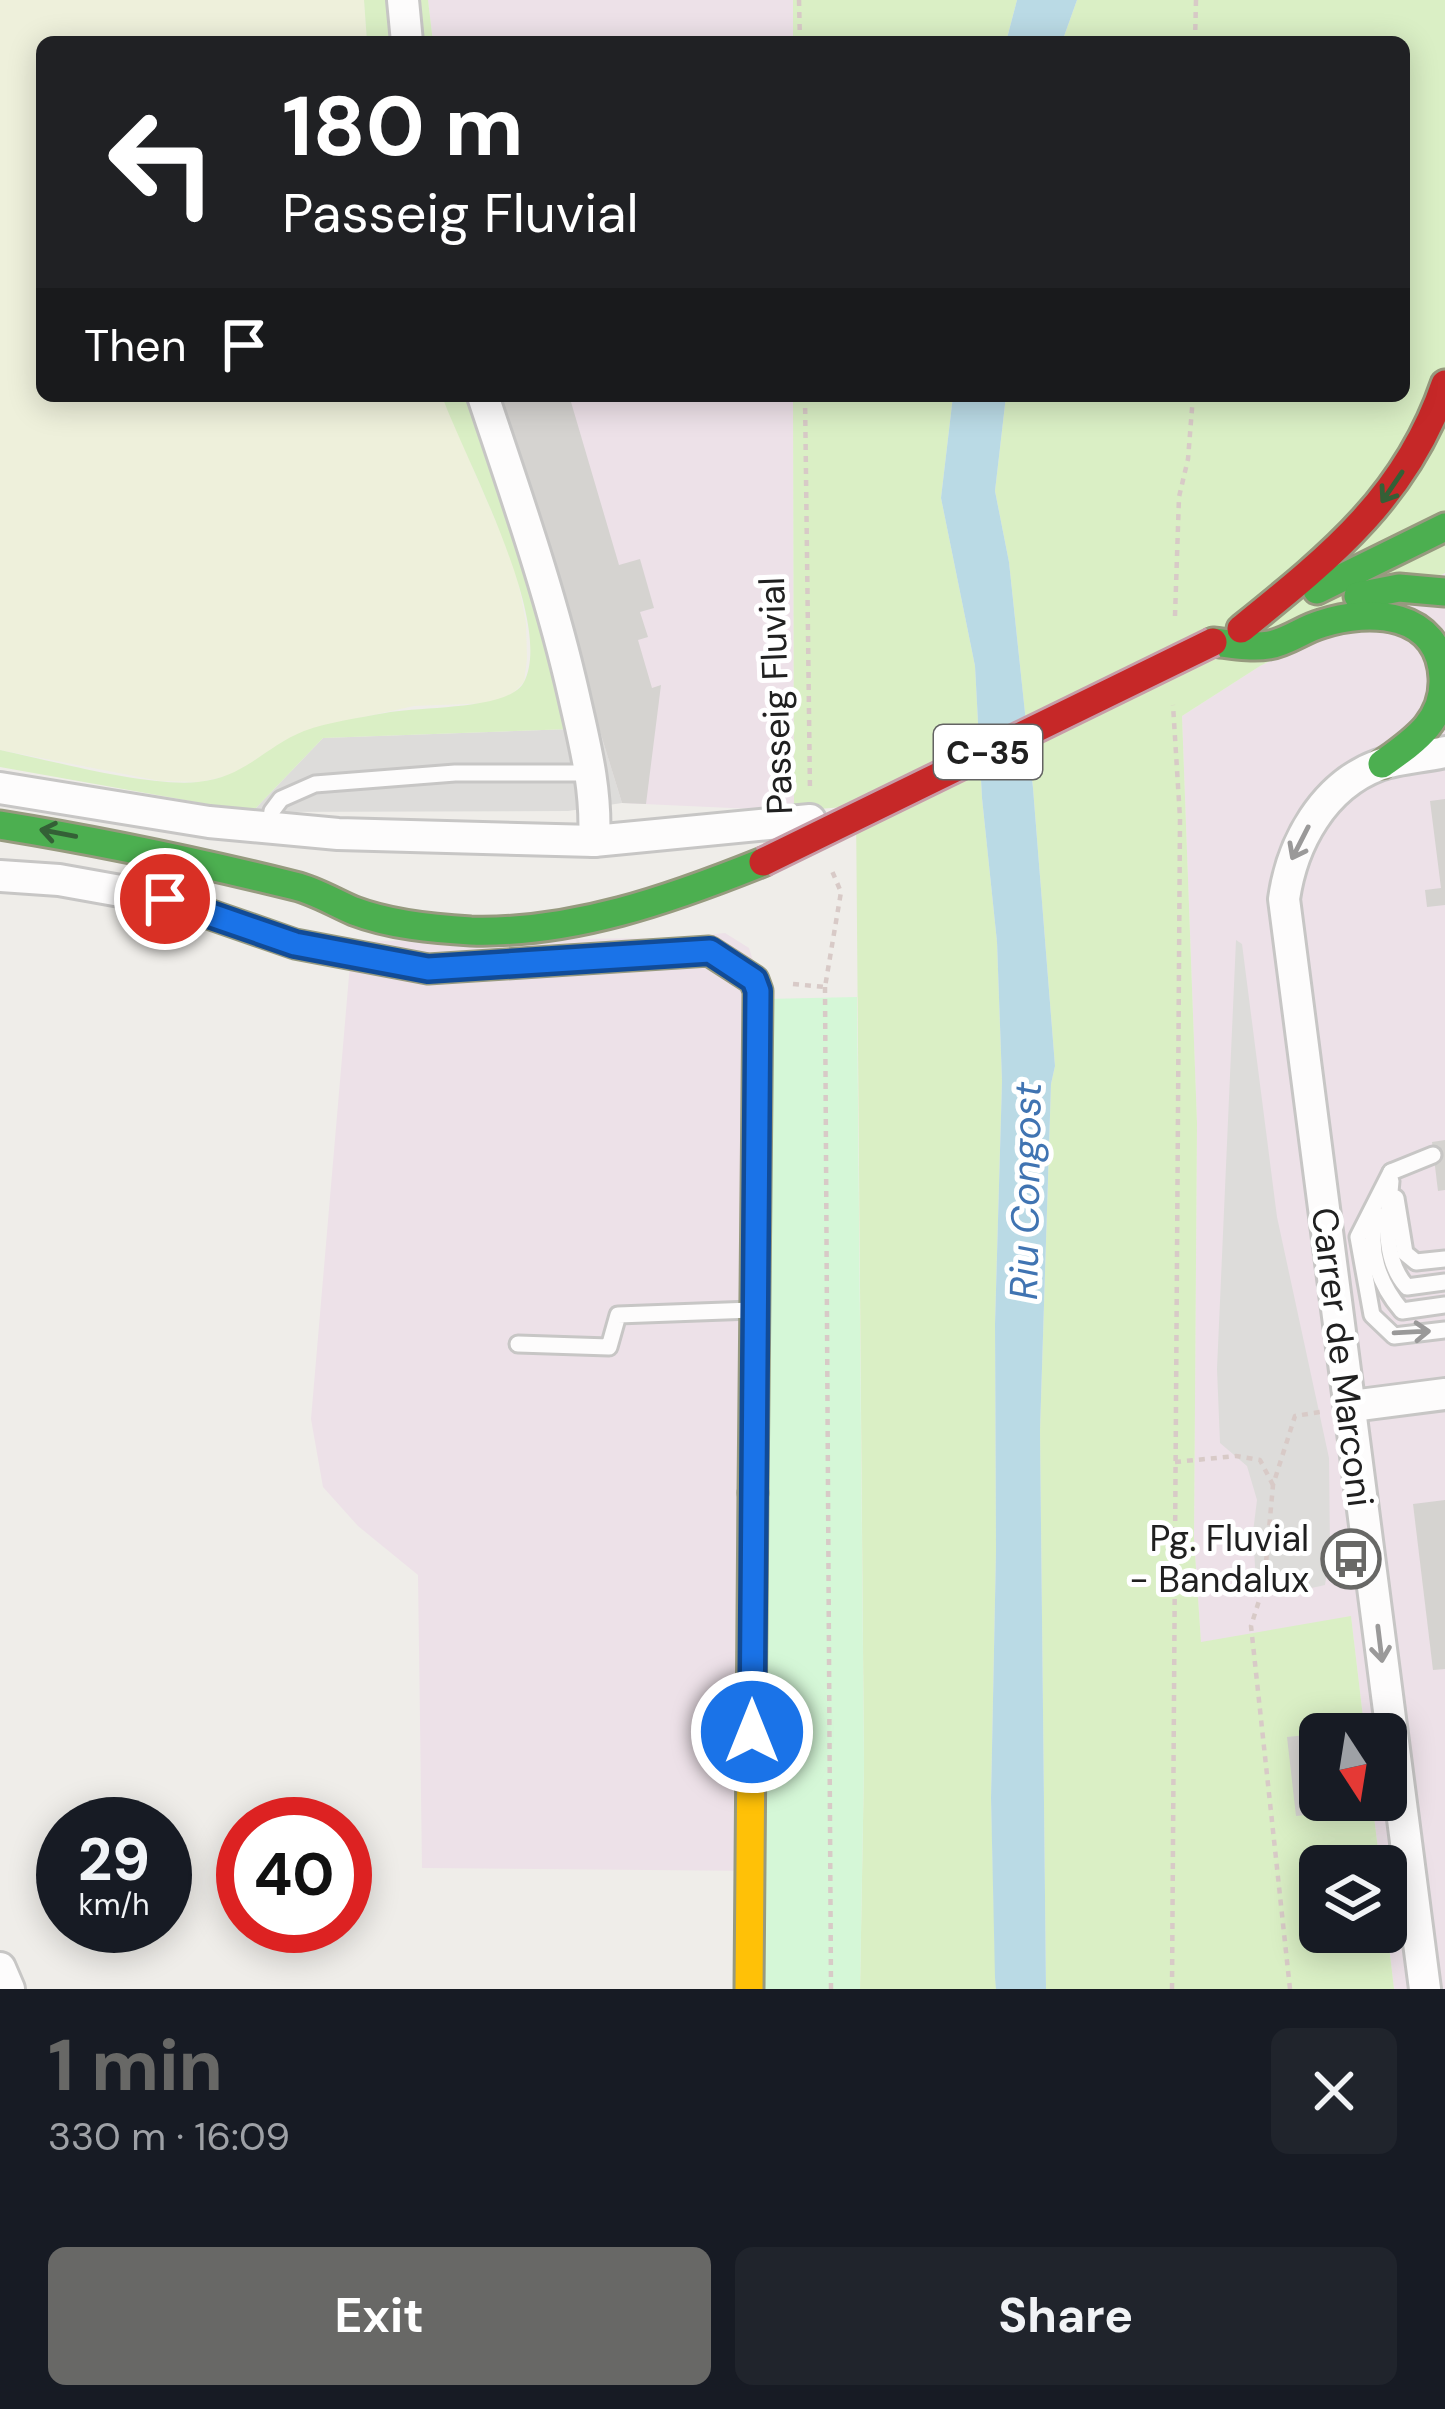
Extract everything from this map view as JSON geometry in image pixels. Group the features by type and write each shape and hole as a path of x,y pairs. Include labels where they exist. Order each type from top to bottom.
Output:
{"main road":[{"path":"1241,629 1330,558 1373,515 1438,409 1445,384"},
{"name":"C-35","path":"0,851 166,886 300,905 332,905 463,929 536,928 619,914 763,862 1445,526"},
{"path":"1317,625 1345,601 1370,592 1400,588 1445,592"},
{"path":"1213,642 1273,645 1317,625 1383,613 1400,617 1434,640 1445,688 1435,725 1382,764"},
{"name":"C-35","path":"0,825 242,873 303,888 332,905"},
{"path":"166,886 295,944 428,969 710,951 754,980 758,991 749,1989"}],"street":[{"path":"403,0 406,36"},
{"path":"485,402 567,667 592,772 594,841"},
{"path":"1382,764 1445,752"},
{"name":"Carrer de Marconi","path":"1382,764 1334,795 1314,818 1288,868 1284,899 1425,1989"},
{"path":"0,788 268,830 594,841 810,820"},
{"path":"0,876 166,886"},
{"path":"1352,1406 1445,1394"},
{"path":"0,1968 9,1989"}],"lane":[{"path":"268,830 272,811 281,799 315,784 454,773 592,772"},
{"path":"1433,1155 1391,1172 1358,1237 1372,1315 1394,1336 1445,1330"},
{"path":"1391,1172 1405,1253 1416,1262 1445,1258"},
{"path":"1391,1172 1387,1232 1394,1272 1407,1287 1445,1282"},
{"path":"1391,1172 1371,1234 1382,1288 1402,1311 1445,1305"},
{"path":"518,1344 609,1347 618,1315 755,1310"}],"path":[{"path":"800,0 800,36"},
{"path":"1195,36 1196,0"},
{"name":"Passeig Fluvial","path":"805,402 810,820 841,892 825,987 831,1989"},
{"path":"1175,616 1179,497 1193,402"},
{"path":"1172,1989 1180,818 1173,688"},
{"path":"754,980 825,987"},
{"path":"1290,1989 1251,1626 1264,1586 1274,1485 1294,1417 1352,1406"},
{"path":"1175,1462 1236,1456 1260,1460 1274,1485"}],"shaded area":[{"path":"428,0 793,0 793,36 432,36"},
{"path":"499,402 793,402 794,811 622,803"},
{"path":"1445,573 1445,1989 1394,1989 1390,1953 1407,1953 1407,1845 1377,1845 1375,1821 1407,1821 1407,1713 1362,1713 1351,1617 1201,1643 1194,1539 1197,1123 1182,716 1260,666"},
{"path":"599,728 622,803 568,811 252,812 323,738"},
{"path":"725,933 749,948 765,999 761,1871 422,1868 418,1575 358,1526 323,1487 311,1419 352,941 675,938"},
{"path":"1236,940 1242,944 1277,1217 1329,1458 1330,1551 1325,1585 1276,1596 1256,1583 1253,1532 1257,1500 1247,1466 1220,1443 1217,1369"}],"green space":[{"path":"0,0 364,0 367,36 36,36 36,402 445,402 515,566 526,623 524,682 493,703 414,706 323,726 270,750 236,774 200,782 160,781 0,750"},
{"path":"364,0 428,0 432,36 367,36"},
{"path":"793,0 1017,0 1008,36 793,36"},
{"path":"1077,0 1445,0 1445,573 1260,666 1182,716 1197,1123 1194,1539 1201,1642 1351,1616 1363,1713 1299,1713 1299,1821 1375,1821 1377,1845 1299,1845 1299,1953 1390,1953 1394,1989 1046,1989 1040,1431 1055,1066 1033,788 1009,562 995,491 1005,402 1410,402 1410,36 1064,36"},
{"path":"445,402 499,402 599,728 323,738 252,812 0,767 0,750 127,777 198,782 242,768 314,728 501,698 524,682 530,655 527,621 503,539"},
{"path":"793,402 952,402 941,498 975,666 997,942 1002,1081 991,1798 996,1989 860,1989 864,1765 856,806 794,811"},
{"path":"857,997 864,1765 860,1989 759,1989 765,999"}],"water":[{"path":"1017,0 1077,0 1064,36 1008,36"},
{"name":"Riu Congost","path":"952,402 1005,402 995,491 1009,562 1033,788 1055,1066 1040,1431 1046,1989 996,1989 995,1978 991,1798 1002,1081 997,942 975,666 941,498"}],"building":[{"path":"499,402 571,402 619,565 640,559 654,608 640,612 648,637 638,640 652,688 661,685 646,804 622,803"},
{"path":"1445,799 1445,905 1427,907 1425,890 1441,888 1430,801"},
{"path":"1445,1140 1445,1190 1438,1191 1432,1142"},
{"path":"1445,1500 1445,1669 1433,1670 1413,1504"},
{"path":"1299,1736 1299,1816 1296,1816 1287,1737"}],"traffic: fast":[{"path":"1317,590 1445,527"},
{"path":"1358,596 1399,588 1445,592"},
{"path":"1213,642 1269,645 1321,624 1360,616 1380,616 1416,627 1439,656 1443,678 1439,706 1425,728 1382,764"},
{"path":"0,825 295,886 383,920 471,931 546,927 620,912 763,862"},
{"path":"167,873 165,899 295,944 428,969 709,951 754,980 758,991 753,1493"}],"traffic: slow":[{"path":"749,1989 753,1493"}],"traffic: jam":[{"path":"1241,629 1335,549 1387,492 1429,424 1445,384"},
{"path":"763,862 1213,642"}],"place":[{"name":"Pg. Fluvial - Bandalux","path":"1351,1559"}],"route":[{"path":"165,899 295,944 428,969 710,951 754,980 758,991 752,1732"}]}
